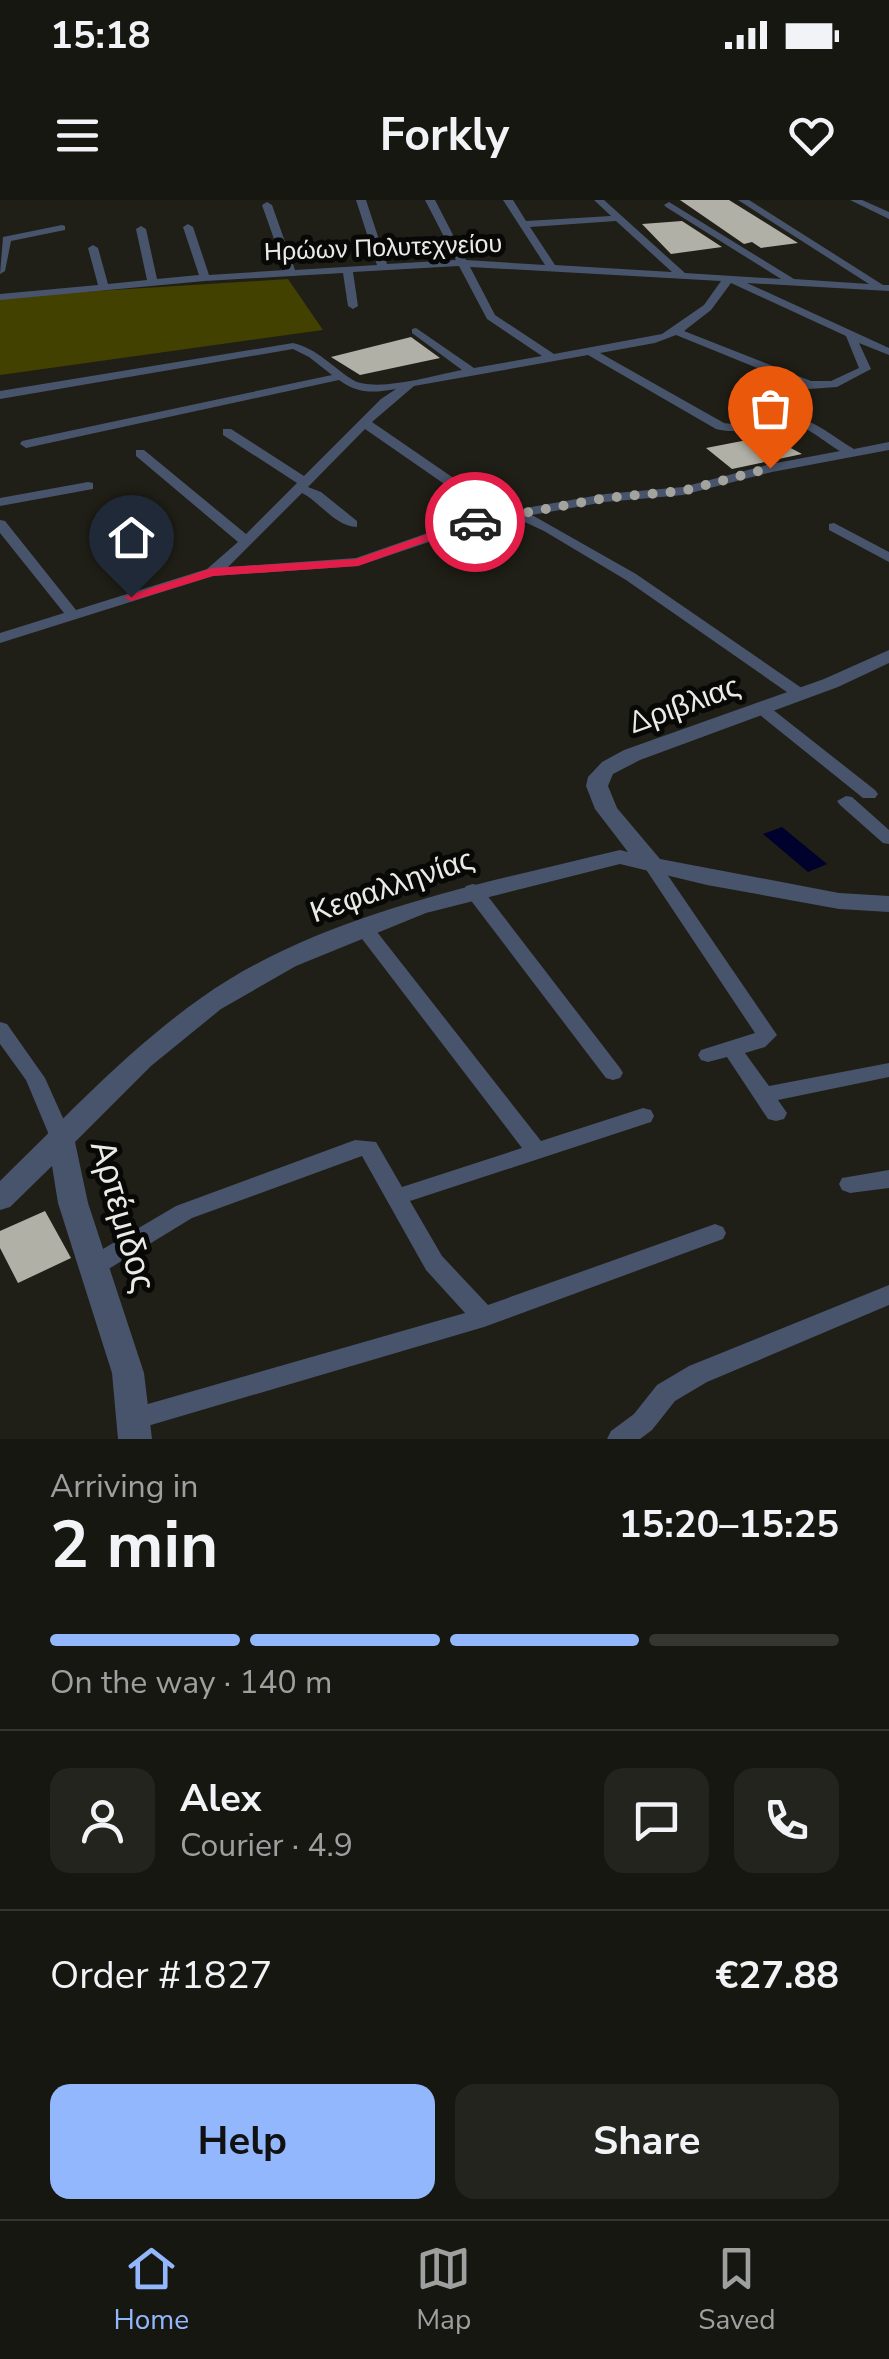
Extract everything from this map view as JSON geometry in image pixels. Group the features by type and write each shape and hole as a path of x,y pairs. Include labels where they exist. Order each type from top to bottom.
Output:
{"street":[{"path":"361,200 383,267"},
{"path":"430,200 491,317 551,357"},
{"path":"508,200 551,266"},
{"path":"598,200 681,275"},
{"path":"743,200 886,288"},
{"path":"855,200 889,216"},
{"path":"267,204 291,274"},
{"path":"669,205 794,282"},
{"path":"526,224 618,218"},
{"path":"0,270 2,253 10,237 62,228"},
{"path":"188,228 205,278"},
{"path":"140,229 153,283"},
{"path":"93,248 104,288"},
{"name":"Ηρώων Πολυτεχνείου","path":"0,297 205,278 460,264 551,266 886,288"},
{"path":"348,270 353,306"},
{"path":"0,395 280,347 306,348 355,387 370,390 655,340 675,331 716,300 728,278 889,356"},
{"path":"416,330 470,370"},
{"path":"675,331 810,384 832,385 848,380 866,364 889,356"},
{"path":"851,336 866,364"},
{"path":"587,350 720,426 734,431 781,419 796,420 828,442 853,453"},
{"path":"26,444 341,376"},
{"path":"212,572 411,383"},
{"path":"365,423 509,515 550,528 631,577 800,694"},
{"path":"227,432 352,524"},
{"path":"0,638 212,572 358,562 464,525 509,515 605,498 683,491 713,481 889,446"},
{"path":"140,453 246,541"},
{"path":"0,502 88,486"},
{"path":"0,524 72,614"},
{"path":"834,526 889,558"},
{"name":"Δριβλιας","path":"650,862 597,796 600,776 632,755 800,694 889,656"},
{"path":"761,708 869,794"},
{"path":"846,801 889,839"},
{"name":"Κεφαλληνίας","path":"0,1199 142,1059 212,1003 287,960 363,926 473,890 607,857 839,900 889,904"},
{"path":"650,862 767,1035 758,1042 708,1055"},
{"path":"473,890 613,1073"},
{"path":"363,926 535,1148"},
{"name":"Αρτέμιδος","path":"0,1029 35,1078 60,1136 73,1203 128,1373 134,1429"},
{"path":"732,1048 770,1104 889,1070"},
{"path":"397,1197 535,1148 642,1116"},
{"path":"94,1266 184,1212 355,1148 368,1148 434,1263 484,1316"},
{"path":"850,1184 889,1180"},
{"path":"134,1429 484,1316 715,1233"},
{"path":"620,1439 643,1422 666,1393 698,1374 889,1295"}],"shaded area":[{"path":"288,279 323,330 0,375 0,297"}],"water":[{"path":"782,827 827,864 808,872 763,834"}],"building":[{"path":"680,200 729,200 798,243 761,248 752,242 744,244"},
{"path":"682,221 722,247 671,254 642,224"},
{"path":"411,337 440,358 360,375 331,357"},
{"path":"768,436 802,454 732,469 706,448"},
{"path":"45,1211 71,1258 18,1283 0,1248 0,1231"}],"way so far":[{"path":"475,522 605,498 683,491 770,468"}],"route":[{"path":"131,597 212,572 358,562 475,522"}]}
